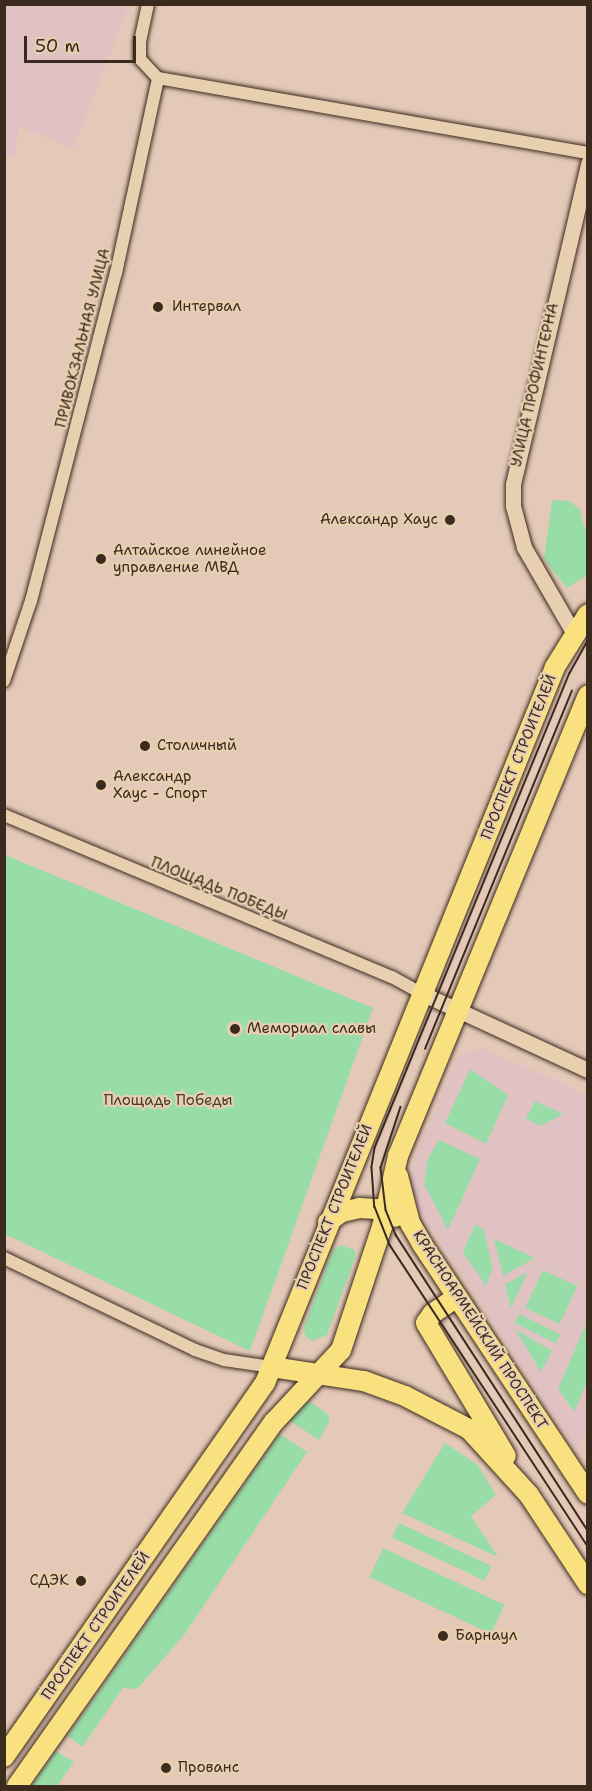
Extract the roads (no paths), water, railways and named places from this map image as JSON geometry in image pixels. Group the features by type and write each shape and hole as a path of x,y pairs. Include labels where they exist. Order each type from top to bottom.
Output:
{"main road":[{"name":"ПРОСПЕКТ СТРОИТЕЛЕЙ","path":"4,1757 251,1407 272,1367 328,1222 555,667 573,632 588,614"},
{"name":"ПРОСПЕКТ СТРОИТЕЛЕЙ","path":"17,1786 274,1422 341,1350 386,1210 398,1156 588,696"},
{"name":"КРАСНОАРМЕЙСКИЙ ПРОСПЕКТ","path":"398,1156 401,1197 422,1244 588,1494"},
{"path":"328,1222 342,1212 360,1208 386,1210 422,1244"},
{"path":"457,1297 428,1317 429,1334 529,1495 588,1584"},
{"path":"272,1367 321,1373 405,1395 469,1429 529,1495"}],"street":[{"path":"148,4 140,41 140,59 158,78 588,153"},
{"name":"ПРИВОКЗАЛЬНАЯ УЛИЦА","path":"4,681 31,601 116,273 158,78"},
{"name":"УЛИЦА ПРОФИНТЕРНА","path":"573,632 524,547 513,506 513,484 588,163"},
{"name":"ПЛОЩАДЬ ПОБЕДЫ","path":"4,815 392,977 421,993"},
{"path":"421,993 588,1070"},
{"path":"4,1258 195,1350 224,1360 272,1367"}],"tram line":[{"path":"588,641 570,673 375,1148 372,1168 375,1207 390,1245 588,1547"},
{"path":"425,1049 572,691"},
{"path":"401,1107 381,1168 386,1210 396,1235 588,1531"}],"place":[{"name":"Интервал","path":"158,307"},
{"name":"Александр Хаус","path":"450,520"},
{"name":"Алтайское линейное управление МВД","path":"101,559"},
{"name":"Столичный","path":"145,746"},
{"name":"Александр Хаус - Спорт","path":"101,785"},
{"name":"Мемориал славы","path":"235,1029"},
{"name":"СДЭК","path":"81,1581"},
{"name":"Барнаул","path":"443,1636"},
{"name":"Прованс","path":"166,1768"}],"park label":[{"name":"Площадь Победы","path":"168,1101"}]}
